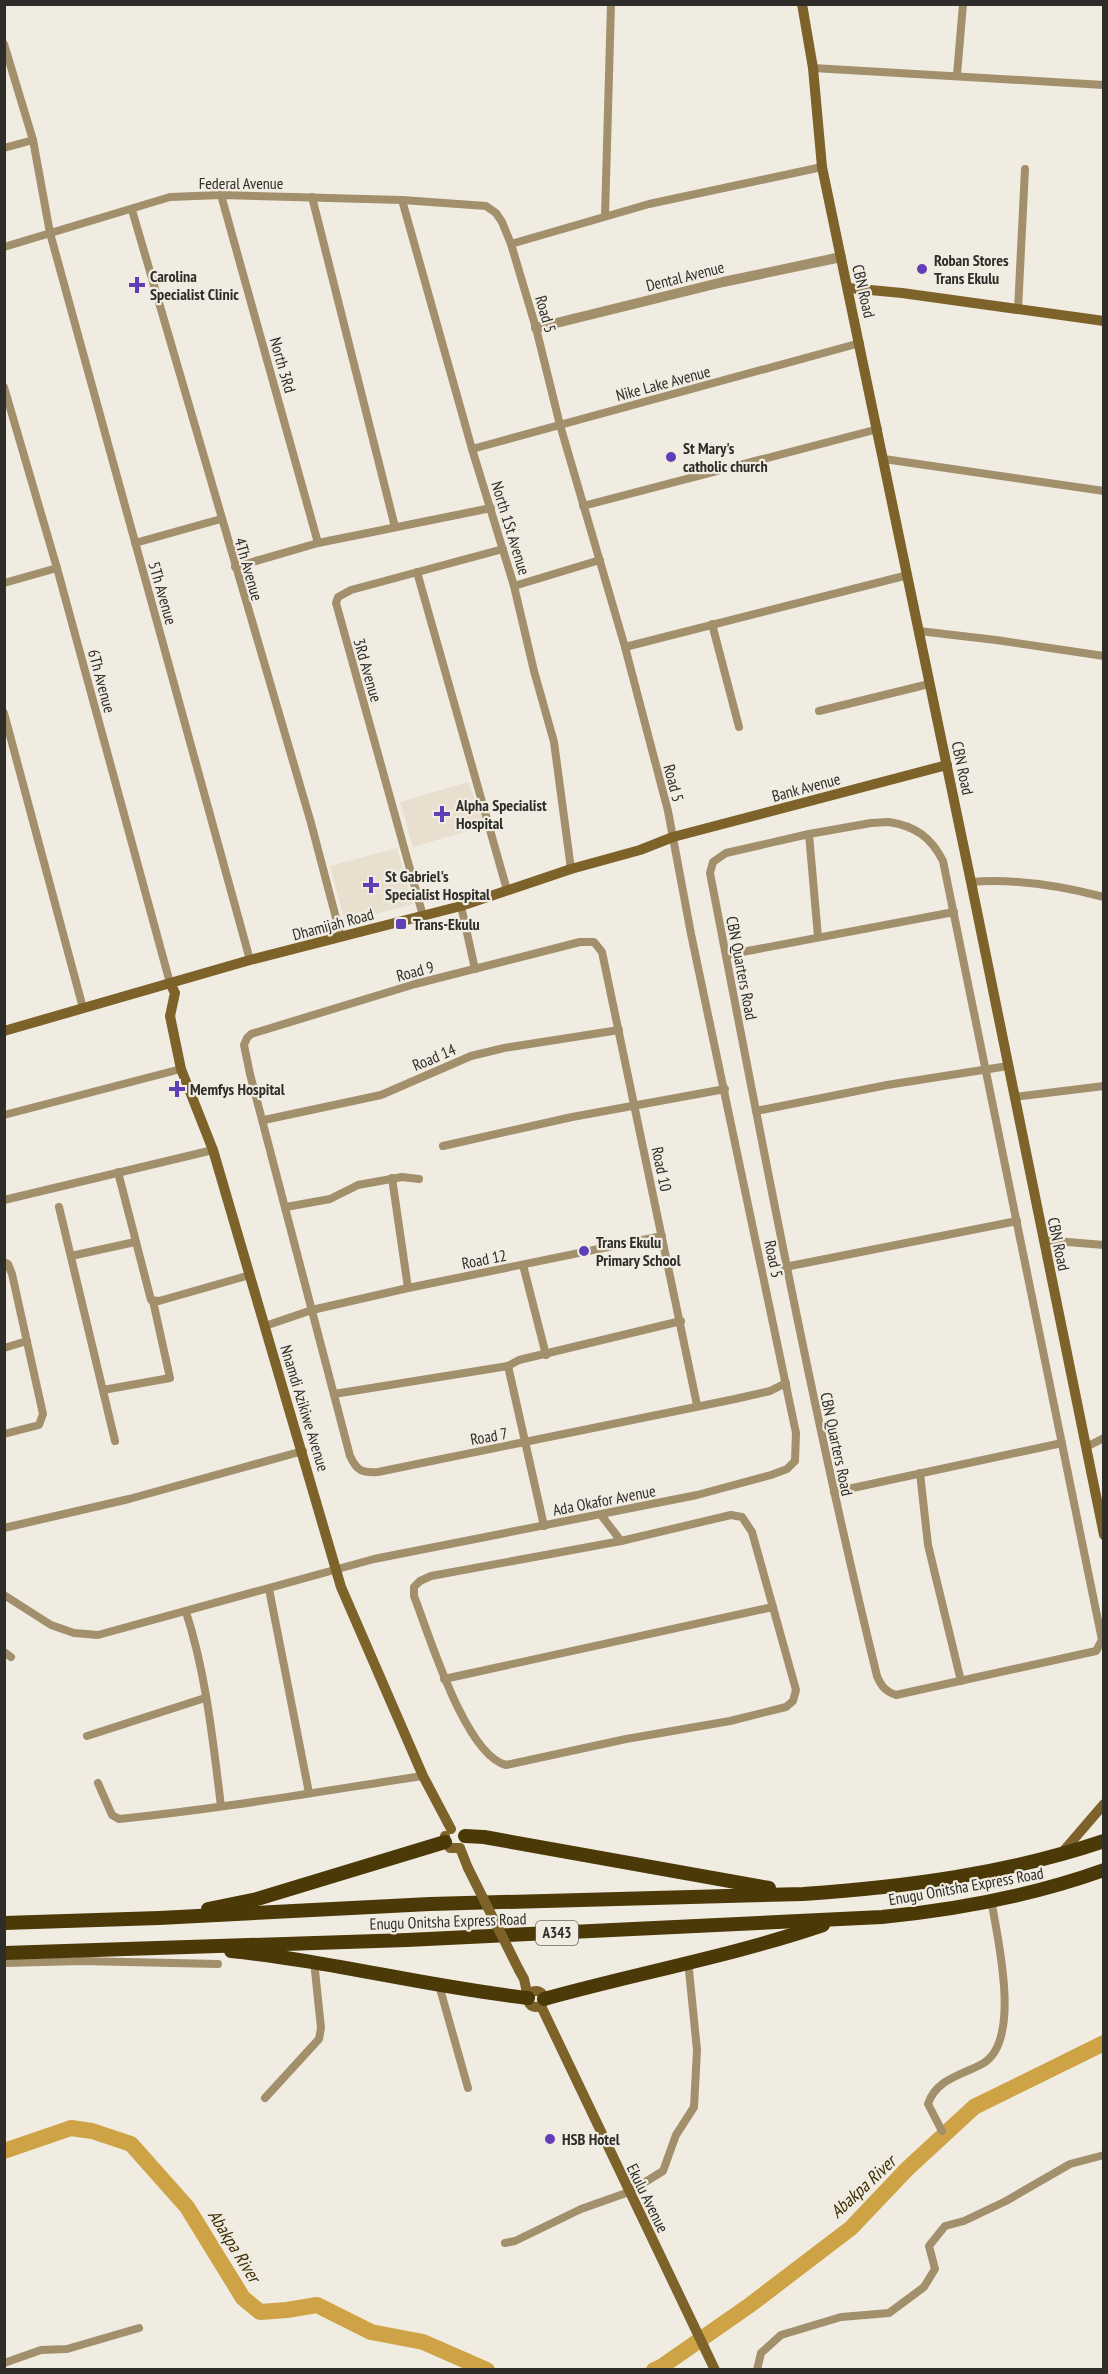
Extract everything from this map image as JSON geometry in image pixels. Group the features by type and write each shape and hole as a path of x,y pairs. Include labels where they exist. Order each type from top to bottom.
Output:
{"highway":[{"path":"159,1918 257,1899 448,1836"},
{"path":"463,1842 484,1837 803,1894"},
{"name":"Enugu Onitsha Express Road","path":"4,1923 159,1918 430,1904 803,1894 954,1878 1059,1856 1104,1841"},
{"name":"Enugu Onitsha Express Road","path":"4,1953 418,1939 839,1920 919,1914 1040,1890 1104,1870"},
{"path":"210,1945 215,1949 314,1961 439,1985 536,1998 784,1938 839,1920"}],"main road":[{"name":"CBN Road","path":"802,4 813,68 822,167 972,882 1104,1535"},
{"path":"849,288 902,293 1104,321"},
{"name":"Bank Avenue","path":"673,837 947,765"},
{"name":"Dhamijah Road","path":"4,1031 250,960 461,906 571,869 640,850 673,837"},
{"name":"Nnamdi Azikiwe Avenue","path":"171,983 175,993 171,1016 181,1068 213,1150 336,1569 357,1627 448,1836"},
{"path":"1059,1856 1104,1804"},
{"path":"463,1842 450,1848 448,1836 461,1830 468,1868 521,1975 536,1998"},
{"name":"Ekulu Avenue","path":"536,1998 714,2368"}],"street":[{"path":"605,216 611,4"},
{"path":"957,75 963,4"},
{"name":"5Th Avenue","path":"5,47 33,140 50,233 250,960"},
{"path":"813,68 1104,85"},
{"path":"4,148 33,140"},
{"path":"511,244 605,216 689,195 822,167"},
{"path":"1018,310 1025,169"},
{"name":"Federal Avenue","path":"4,247 170,197 221,195 312,197 486,206"},
{"name":"North 3Rd","path":"221,195 318,543"},
{"path":"312,197 395,527"},
{"name":"North 1St Avenue","path":"402,200 472,449 514,586 554,742 571,869"},
{"name":"Road 5","path":"486,206 496,213 502,222 511,244 536,328 560,425 625,647 673,837 786,1383"},
{"name":"4Th Avenue","path":"132,210 311,823 342,937"},
{"name":"Dental Avenue","path":"536,328 723,282 841,257"},
{"name":"Nike Lake Avenue","path":"472,449 860,343"},
{"name":"6Th Avenue","path":"4,387 57,568 171,983"},
{"path":"583,506 878,429"},
{"path":"884,459 1104,491"},
{"path":"235,567 318,543 490,508"},
{"path":"135,543 221,519"},
{"name":"3Rd Avenue","path":"423,915 336,603 338,597 351,590 503,549"},
{"path":"514,586 600,560"},
{"path":"4,583 57,568"},
{"path":"417,572 507,890"},
{"path":"625,647 908,575"},
{"path":"712,624 739,727"},
{"path":"919,631 1104,656"},
{"path":"819,711 929,684"},
{"path":"4,713 83,1008"},
{"name":"CBN Quarters Road","path":"889,822 907,825 922,833 936,847 943,861 954,912 1102,1632 1100,1646 1096,1651 896,1695 887,1692 881,1686 877,1676 849,1562 785,1267 710,873 712,862 726,853 809,834 871,823 889,822"},
{"path":"809,834 819,937"},
{"path":"972,882 988,880 1033,883 1104,897"},
{"path":"461,906 475,969"},
{"path":"726,955 954,912"},
{"name":"Road 9","path":"247,1038 251,1034 335,1007 580,942 594,942"},
{"name":"Road 10","path":"594,942 602,951 697,1405"},
{"name":"Road 14","path":"264,1120 381,1095 471,1056 504,1048 619,1030"},
{"name":"Road 7","path":"247,1038 244,1045 248,1064 334,1394 351,1456 355,1466 365,1473 527,1443 761,1393 786,1383"},
{"path":"756,1111 887,1085 1008,1066"},
{"path":"4,1115 181,1068"},
{"path":"1014,1096 1104,1086"},
{"path":"443,1146 635,1105 725,1089"},
{"path":"4,1200 213,1150"},
{"path":"103,1390 170,1378 153,1301 150,1298 118,1172"},
{"path":"286,1208 330,1199 358,1185 392,1178 419,1179"},
{"path":"392,1178 408,1288"},
{"path":"59,1207 115,1441"},
{"path":"785,1267 1017,1221"},
{"name":"Road 12","path":"265,1326 312,1310 408,1288 662,1236"},
{"path":"1043,1240 1104,1245"},
{"path":"71,1256 135,1242"},
{"path":"4,1263 8,1264 12,1274 42,1408 42,1421 39,1425 4,1434"},
{"path":"523,1265 546,1355"},
{"path":"153,1301 250,1275"},
{"path":"334,1394 508,1366 519,1360 681,1321"},
{"path":"4,1348 27,1341"},
{"path":"508,1366 544,1526"},
{"name":"Ada Okafor Avenue","path":"4,1594 51,1625 84,1635 98,1635 392,1555 698,1495 771,1475 787,1469 795,1461 796,1433 786,1383"},
{"path":"1086,1447 1104,1438"},
{"path":"834,1491 1062,1443"},
{"path":"4,1528 129,1498 303,1451"},
{"path":"920,1473 928,1545 961,1681"},
{"path":"601,1515 621,1541"},
{"path":"731,1515 742,1517 752,1532 773,1606 796,1690 793,1701 786,1707 730,1721 626,1739 506,1765 496,1763 478,1742 444,1679 414,1596 414,1587 431,1576 621,1541 731,1515"},
{"path":"269,1589 309,1793"},
{"path":"444,1679 773,1606"},
{"path":"186,1612 195,1640 221,1806"},
{"path":"87,1736 205,1698"},
{"path":"98,1783 112,1815 119,1819 186,1812 423,1776"},
{"path":"942,2131 928,2104 930,2098 943,2083 956,2074 989,2059 998,2046 1004,2023 1004,1996 991,1899"},
{"path":"4,1964 81,1961 218,1964"},
{"path":"265,2098 320,2038 314,1961"},
{"path":"505,2242 515,2241 581,2209 628,2192 663,2171 676,2135 694,2107 697,2050 689,1970"},
{"path":"439,1985 468,2088"},
{"path":"757,2370 761,2353 781,2336 841,2317 890,2313 924,2287 935,2269 929,2246 945,2226 964,2221 1006,2201 1070,2164 1104,2155"},
{"path":"4,2363 41,2350 67,2349 139,2328"}],"shaded area":[{"name":"Alpha Specialist Hospital","path":"468,782 485,826 413,847 400,802"},
{"name":"St Gabriel's Specialist Hospital","path":"397,848 413,904 345,922 330,866"}],"waterway":[{"name":"Abakpa River","path":"654,2370 750,2305 851,2228 908,2168 974,2107 1104,2043"},
{"name":"Abakpa River","path":"4,2151 71,2128 92,2131 131,2144 187,2207 243,2298 260,2312 317,2305 371,2332 423,2342 487,2370"}],"place":[{"name":"Roban Stores Trans Ekulu","path":"922,269"},
{"name":"Carolina Specialist Clinic","path":"137,285"},
{"name":"St Mary's catholic church","path":"671,457"},
{"name":"Alpha Specialist Hospital","path":"442,814"},
{"name":"St Gabriel's Specialist Hospital","path":"371,885"},
{"name":"Trans-Ekulu","path":"401,924"},
{"name":"Memfys Hospital","path":"177,1089"},
{"name":"Trans Ekulu Primary School","path":"584,1251"},
{"name":"HSB Hotel","path":"550,2139"}]}
